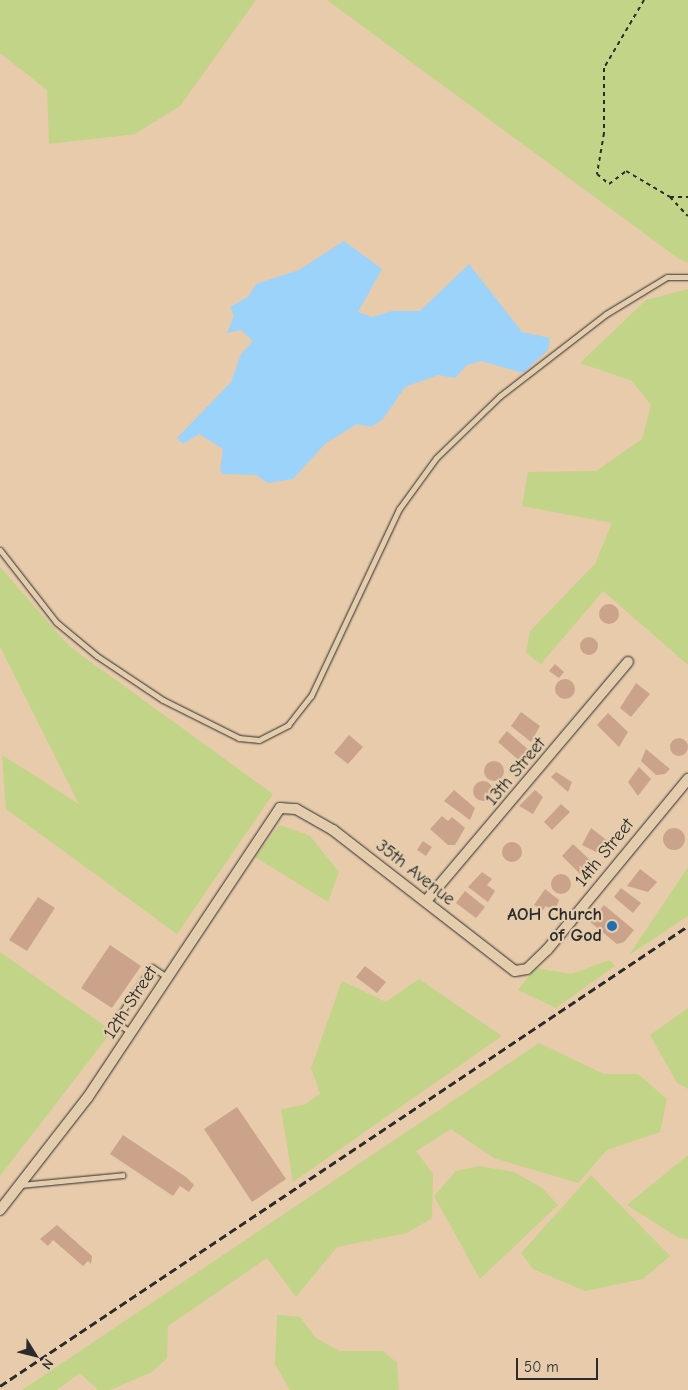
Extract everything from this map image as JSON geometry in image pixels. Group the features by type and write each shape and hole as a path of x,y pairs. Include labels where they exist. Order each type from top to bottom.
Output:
{"street":[{"name":"13th Street","path":"426,901 628,662"},
{"name":"14th Street","path":"527,970 688,779"},
{"name":"35th Avenue","path":"280,808 296,808 333,830 426,901 504,966 515,971 527,970"},
{"name":"12th Street","path":"0,1210 132,1033 167,977 280,808"}],"lane":[{"path":"0,550 56,622 97,656 163,700 239,738 259,740 288,725 311,696 399,510 436,458 500,396 606,314 667,278 688,277"},
{"path":"132,1033 115,1022 152,966 167,977"},
{"path":"19,1185 122,1175"}],"path":[{"path":"644,0 604,68 604,133 597,174 609,184 626,171 670,197 688,216"},
{"path":"670,197 688,197"}],"green space":[{"path":"0,0 256,0 180,106 135,134 49,144 47,90 0,53"},
{"path":"327,0 688,0 688,263 679,259"},
{"path":"688,289 688,665 603,591 541,664 526,653 530,631 595,564 612,523 522,506 528,472 596,471 642,439 651,405 632,381 580,363 646,300"},
{"path":"0,567 69,646 273,794 177,934 6,809 2,755 79,804 0,647"},
{"path":"280,825 310,836 339,872 328,902 255,857"},
{"path":"688,867 688,916 629,955"},
{"path":"0,952 112,1031 0,1176"},
{"path":"609,960 615,966 556,1008 518,990 535,968 572,974"},
{"path":"419,979 502,1036 293,1182 281,1109 304,1105 320,1094 311,1068 342,981 386,1002"},
{"path":"688,1008 688,1089 677,1083 650,1035"},
{"path":"539,1043 604,1074 638,1074 667,1099 660,1132 607,1150 578,1183 494,1158 451,1129 416,1151 433,1174 432,1218 407,1233 337,1247 296,1297 267,1258 168,1326 167,1358 152,1372 110,1390 98,1390 80,1373 57,1390 22,1390"},
{"path":"688,1155 688,1239 679,1238 627,1205"},
{"path":"479,1166 514,1172 542,1188 558,1205 480,1279 434,1196 456,1171"},
{"path":"591,1175 670,1256 643,1279 585,1291 533,1269 521,1253"},
{"path":"277,1315 300,1317 316,1338 340,1351 383,1351 397,1363 399,1390 290,1390 275,1364"}],"water":[{"path":"344,241 382,269 358,312 372,317 392,311 420,311 469,264 522,332 550,338 548,350 523,373 481,361 467,365 455,378 438,375 405,387 383,419 371,427 357,424 326,443 293,479 268,483 256,475 224,474 220,471 223,449 199,434 183,444 177,438 231,382 241,354 253,341 241,330 227,333 234,316 230,307 248,297 256,284 299,270"}],"building":[{"path":"609,604 616,607 619,614 616,621 609,624 602,621 599,614 602,607"},
{"path":"589,637 595,640 598,646 595,652 589,655 583,652 580,646 583,640"},
{"path":"555,664 564,672 559,678 549,671"},
{"path":"565,679 572,682 575,689 572,696 565,699 558,696 555,689 558,682"},
{"path":"636,683 650,694 631,717 620,708"},
{"path":"521,712 540,726 531,742 511,726"},
{"path":"608,713 628,732 619,747 597,725"},
{"path":"507,731 531,752 522,763 498,742"},
{"path":"349,735 363,747 348,764 334,753"},
{"path":"679,738 685,741 688,747 685,753 679,756 673,753 670,747 673,741"},
{"path":"646,749 670,769 665,774 656,775 641,761"},
{"path":"494,761 501,764 504,771 501,778 494,781 487,778 484,771 487,764"},
{"path":"639,767 651,779 638,796 628,782"},
{"path":"556,772 572,782 568,792 551,777"},
{"path":"479,781 487,781 493,787 493,795 487,801 479,801 473,795 473,787"},
{"path":"454,790 475,808 470,820 444,801"},
{"path":"535,790 543,797 533,814 519,806"},
{"path":"561,804 570,812 552,830 544,822"},
{"path":"442,816 448,821 452,817 465,828 455,845 448,845 430,829"},
{"path":"591,828 609,842 600,854 582,845"},
{"path":"674,828 682,831 685,839 682,847 674,850 666,847 663,839 666,831"},
{"path":"423,841 432,847 426,856 417,850"},
{"path":"508,842 516,842 522,848 522,856 516,862 508,862 502,856 502,848"},
{"path":"573,844 592,862 585,873 580,874 562,856"},
{"path":"640,869 657,882 648,892 627,886"},
{"path":"482,872 492,879 487,885 495,891 488,902 468,887"},
{"path":"557,874 565,874 571,880 571,888 565,894 557,894 551,888 551,880"},
{"path":"621,888 641,903 633,913 614,897"},
{"path":"545,889 559,900 555,911 546,906 542,911 534,905"},
{"path":"465,891 485,907 476,918 456,903"},
{"path":"38,897 55,908 27,951 9,940"},
{"name":"AOH Church of God","path":"604,905 634,930 624,942 617,944 590,922"},
{"path":"110,945 141,966 112,1008 81,988"},
{"path":"365,966 386,982 377,993 356,977"},
{"path":"237,1107 286,1179 252,1202 204,1129"},
{"path":"123,1135 186,1177 194,1185 189,1192 180,1186 173,1196 110,1154"},
{"path":"57,1225 92,1256 91,1264 88,1261 83,1266 53,1240 48,1246 40,1239"}],"railway":[{"path":"0,1386 688,926"}],"place":[{"name":"AOH Church of God","path":"612,926"}]}
